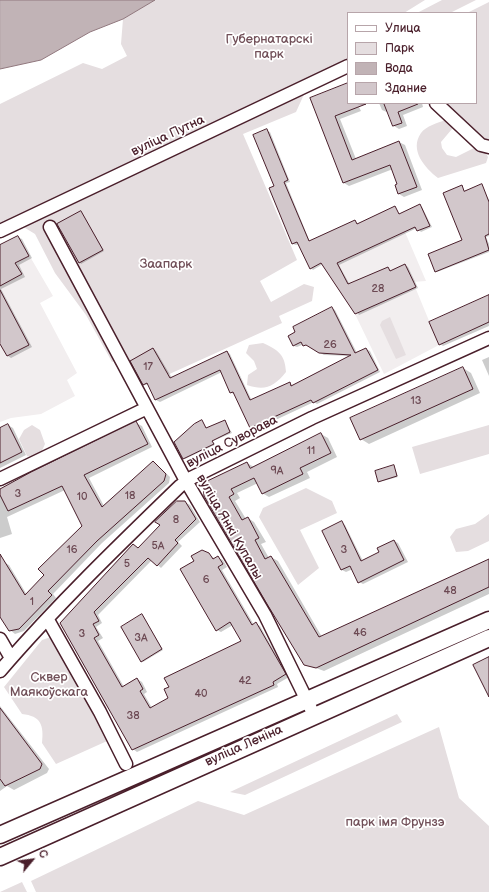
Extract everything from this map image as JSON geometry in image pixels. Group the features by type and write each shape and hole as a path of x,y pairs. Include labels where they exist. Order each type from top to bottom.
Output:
{"main road":[{"name":"вуліца Леніна","path":"0,835 489,620"},
{"name":"вуліца Леніна","path":"0,857 314,715 489,638"}],"street":[{"name":"вуліца Путна","path":"0,231 347,66"},
{"path":"437,104 481,145 489,147"},
{"name":"вуліца Янкі Купалы","path":"50,227 186,481 264,615 308,700 314,715"},
{"name":"вуліца Суворава","path":"0,671 106,558 186,481 199,473 312,418 489,338"},
{"path":"0,479 147,408"},
{"path":"48,620 100,712 126,764"},
{"path":"0,639 12,658"},
{"path":"72,804 80,821"}],"shaded area":[{"path":"405,232 426,281 413,282 439,345 384,374 355,314 325,269"},
{"path":"18,236 53,296 40,303 77,373 67,380 75,396 41,414 11,418 0,422 0,245"}],"green space":[{"path":"155,0 425,0 406,12 347,12 347,62 311,79 296,112 243,134 297,260 260,281 271,302 304,284 314,287 312,301 279,316 282,323 143,386 125,355 112,362 86,315 55,273 35,234 12,220 0,225 0,104 83,63 102,69 127,56 121,44 123,19"},
{"path":"442,0 476,0 452,12 419,12"},
{"path":"489,2 489,144 483,142 442,104 477,104 477,12 469,12"},
{"path":"445,120 451,123 452,129 441,142 442,148 447,155 456,157 476,147 484,150 488,157 486,163 438,178 428,169 420,158 418,152 418,139 426,128"},
{"path":"390,317 406,355 396,359 380,325 382,321"},
{"path":"263,343 280,353 284,361 286,372 273,384 259,388 247,385 248,375 257,369 254,361 246,353 249,345"},
{"path":"32,425 40,430 45,444 41,453 31,457 27,456 19,439 24,430"},
{"path":"489,425 489,454 420,474 412,447"},
{"path":"306,488 332,501 337,513 300,530 319,568 298,585 259,517 263,508"},
{"path":"489,514 489,541 468,551 456,552 450,537 456,529 475,524"},
{"name":"Сквер Маякоўскага","path":"60,634 116,737 56,764 42,743 42,726 40,722 33,717 22,714 4,687 42,640"},
{"path":"397,714 402,722 245,795 230,792"},
{"name":"парк імя Фрунзэ","path":"439,727 459,798 489,826 489,892 36,892 31,881 198,801 244,815"},
{"path":"22,882 27,892 0,892"}],"water":[{"path":"0,0 155,0 123,19 90,32 41,60 0,69"}],"building":[{"path":"347,83 347,104 366,104 335,116 352,160 399,141 417,187 398,194 395,185 397,184 390,165 343,183 310,98"},
{"path":"384,104 418,104 398,112 402,123 393,126"},
{"path":"267,129 288,180 284,182 309,241 355,220 357,224 395,206 399,214 420,204 430,226 417,231 415,227 337,263 348,284 388,267 390,271 405,264 416,287 355,314 321,263 310,269 297,242 292,244 269,188 274,186 253,135"},
{"path":"482,184 489,202 489,234 485,236 489,250 435,272 428,254 462,240 443,193 462,185 464,191"},
{"path":"81,211 103,250 79,263 57,224"},
{"path":"18,236 29,256 15,263 22,274 0,286 0,245"},
{"path":"0,290 29,345 7,356 0,344"},
{"path":"489,295 489,322 439,345 429,322"},
{"path":"332,307 355,353 366,348 378,370 313,403 311,400 250,428 233,392 230,393 220,370 155,400 147,383 143,385 130,361 153,348 170,378 227,351 250,400 290,382 291,386 351,355 319,353 306,345 303,346 301,342 293,346 288,336 295,332 293,327"},
{"path":"463,367 473,389 360,440 350,418"},
{"path":"202,420 206,428 225,420 230,432 212,441 214,444 183,459 174,442 194,424"},
{"path":"136,421 148,444 84,475 102,507 153,461 166,474 164,481 97,541 48,591 52,595 19,629 9,631 0,617 0,554 25,595 44,575 38,569 82,526 62,486 8,511 0,495 0,489 31,472"},
{"path":"8,424 22,452 0,463 0,428"},
{"path":"321,433 331,453 300,468 303,474 262,494 254,478 231,489 234,494 229,497 242,520 248,517 259,538 255,540 265,559 271,556 319,637 489,559 489,587 316,668 304,665 204,496 203,483 247,462 250,468"},
{"path":"394,465 397,476 378,482 375,471"},
{"path":"177,501 185,501 196,519 175,540 178,543 157,566 148,558 94,612 99,621 93,624 99,635 94,638 122,687 137,678 143,689 140,691 150,708 168,698 164,689 169,687 164,678 241,641 230,622 216,631 180,569 194,561 191,556 202,550 209,553 213,559 218,556 223,564 218,567 252,625 256,622 286,674 273,682 274,685 132,750 60,623 133,544 138,548 160,525 155,522"},
{"path":"342,521 361,561 379,552 377,548 394,540 404,560 358,583 350,566 341,570 322,531"},
{"path":"142,614 162,649 141,662 121,627"},
{"path":"489,657 489,697 473,665"},
{"path":"0,708 42,764 40,769 5,786 0,779"}],"park label":[{"name":"Губернатарскі парк","path":"269,48"},
{"name":"Заапарк","path":"166,265"}]}
